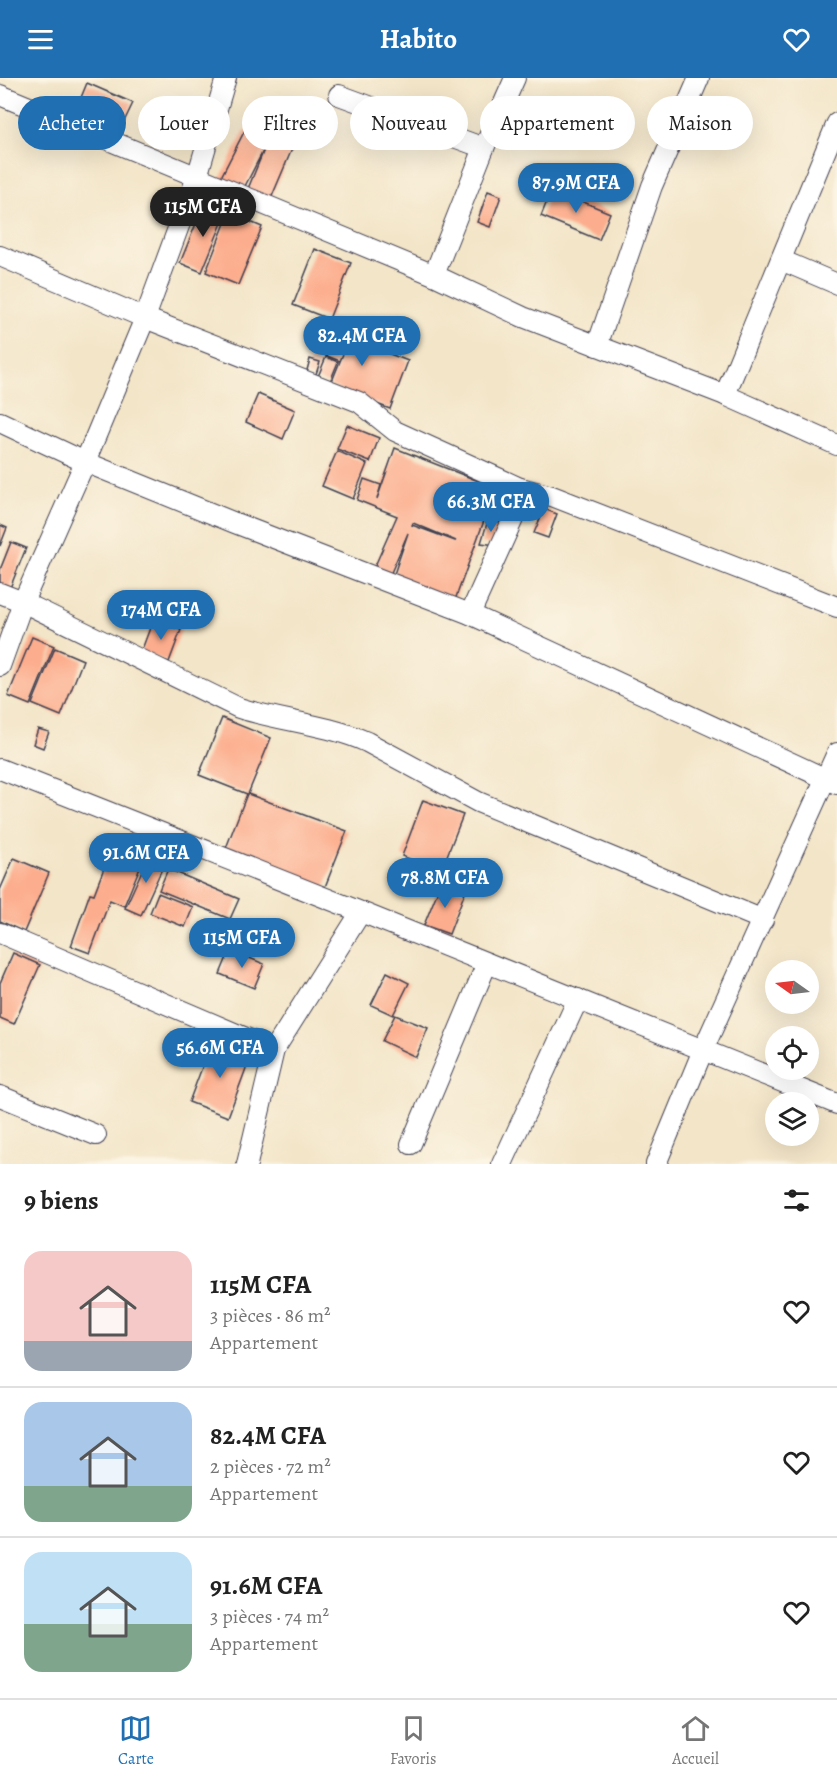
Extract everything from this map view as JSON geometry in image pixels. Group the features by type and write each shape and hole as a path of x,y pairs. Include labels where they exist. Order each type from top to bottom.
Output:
{"street":[{"path":"0,666 22,603 85,462 145,318 197,177 226,78"},
{"path":"507,96 515,78"},
{"path":"597,346 652,186 699,78"},
{"path":"0,95 435,275 523,317 725,395 837,445"},
{"path":"339,95 480,147"},
{"path":"725,395 836,126"},
{"path":"435,275 483,150"},
{"path":"0,256 145,318 359,402 395,431 520,488 552,496 837,607"},
{"path":"781,260 837,284"},
{"path":"0,422 85,462 234,523 470,614 832,781"},
{"path":"470,614 522,499 520,488"},
{"path":"0,593 239,708 268,717 348,734 478,802 763,920"},
{"path":"656,1164 703,1050 763,920 832,781 837,753"},
{"path":"0,770 361,912 837,1104"},
{"path":"248,1164 274,1050 361,912"},
{"path":"0,933 274,1050"},
{"path":"411,1144 487,963"},
{"path":"502,1164 578,999"},
{"path":"0,1096 96,1135"}],"building":[{"path":"87,83 117,96 82,96"},
{"path":"126,100 133,103 126,118"},
{"path":"242,136 242,150 263,150 243,190 220,179"},
{"path":"264,150 292,150 270,201 247,191"},
{"path":"552,189 610,213 599,240 541,216"},
{"path":"488,191 501,196 490,227 477,222"},
{"path":"204,204 226,213 202,272 180,263"},
{"path":"229,213 262,227 238,285 206,272"},
{"path":"315,249 351,263 329,319 293,305"},
{"path":"332,319 353,326 348,338 408,361 390,409 330,386 343,354 340,361 317,352"},
{"path":"326,357 338,362 329,384 317,379"},
{"path":"310,359 320,362 315,377 306,374"},
{"path":"258,394 295,410 283,439 246,422"},
{"path":"347,425 379,438 370,462 337,449"},
{"path":"395,448 496,488 455,600 393,577 408,533 390,575 374,568 397,516 357,500 364,479 381,485 377,499","holes":["413,523 455,541 412,525"]},
{"path":"337,451 367,464 353,499 322,486"},
{"path":"544,509 557,514 548,538 534,533"},
{"path":"488,520 501,522 496,545 481,543"},
{"path":"0,525 7,528 0,546"},
{"path":"11,542 26,548 8,593 0,590 0,570"},
{"path":"153,620 181,630 169,662 141,652"},
{"path":"32,637 54,646 30,705 8,696"},
{"path":"55,648 83,660 61,716 32,704"},
{"path":"222,718 271,738 248,794 347,831 323,892 226,848 247,794 199,775"},
{"path":"38,729 49,732 43,748 33,744"},
{"path":"423,800 463,815 441,871 402,856"},
{"path":"116,837 147,850 124,906 110,900 90,953 71,946 90,893 94,894"},
{"path":"150,853 166,860 141,915 125,908"},
{"path":"14,858 49,873 24,932 0,921 0,890"},
{"path":"168,869 239,899 230,919 159,890"},
{"path":"441,883 465,892 449,934 424,925"},
{"path":"158,893 193,907 185,927 150,913"},
{"path":"231,925 248,932 240,952 223,945"},
{"path":"230,950 264,964 254,988 220,974"},
{"path":"13,953 40,965 14,1024 0,1018 0,983"},
{"path":"387,972 409,983 393,1015 371,1005"},
{"path":"395,1015 428,1028 416,1057 382,1041"},
{"path":"212,1041 251,1055 228,1117 189,1102"}]}
